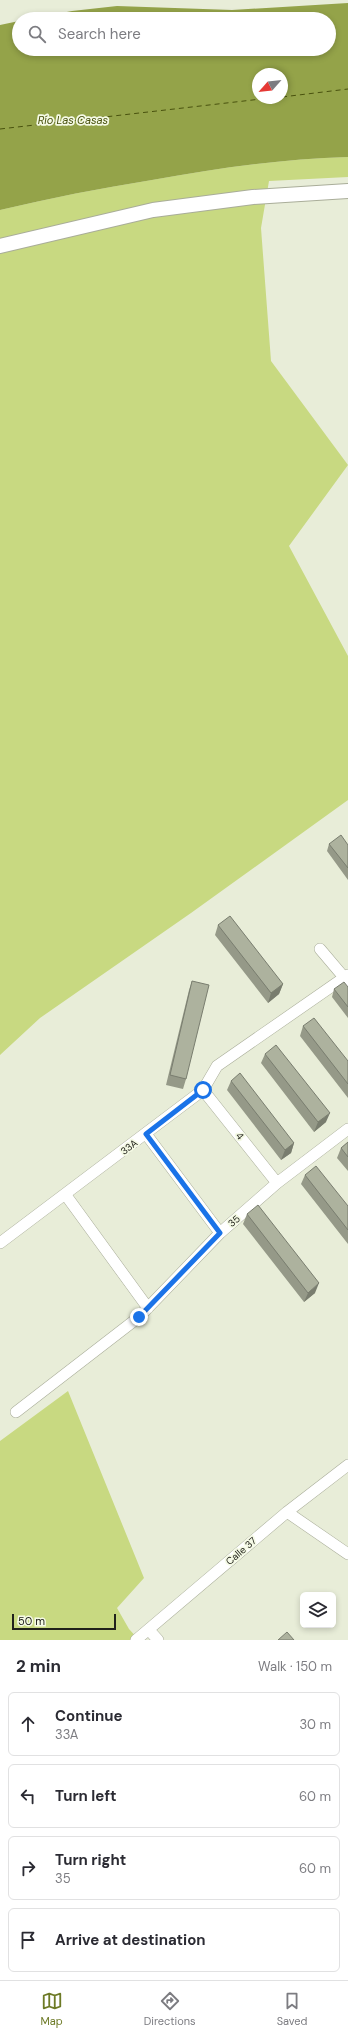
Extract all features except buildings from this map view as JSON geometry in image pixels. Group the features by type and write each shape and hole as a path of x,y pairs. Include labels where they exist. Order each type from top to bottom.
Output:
{"street":[{"path":"0,246 153,210 253,197 348,191"},
{"path":"320,949 347,978"},
{"name":"33A","path":"0,1243 203,1090 217,1066 347,978"},
{"name":"4","path":"203,1090 277,1183"},
{"name":"35","path":"16,1412 139,1317 220,1233 277,1183 348,1129"},
{"path":"146,1134 220,1233"},
{"path":"65,1194 148,1308"},
{"name":"Calle 37","path":"136,1640 287,1512 348,1464"},
{"path":"287,1512 348,1554"},
{"path":"148,1630 158,1640"}],"shaded area":[{"path":"348,157 348,177 269,181 261,228 271,361 348,465 289,546 348,656 348,800 191,913 40,1018 0,1055 0,210 95,190 201,172 274,162"},
{"path":"68,1391 144,1578 117,1608 129,1629 139,1640 0,1640 0,1441"}],"water":[{"name":"Río Las Casas","path":"348,3 348,157 274,162 201,172 95,190 0,210 0,25 12,22 12,56 336,56 336,12 67,12 117,6 232,10"}],"ferry route":[{"path":"288,96 348,89"},
{"path":"0,129 252,100"}],"route":[{"path":"139,1317 220,1233 146,1134 203,1090"}]}
